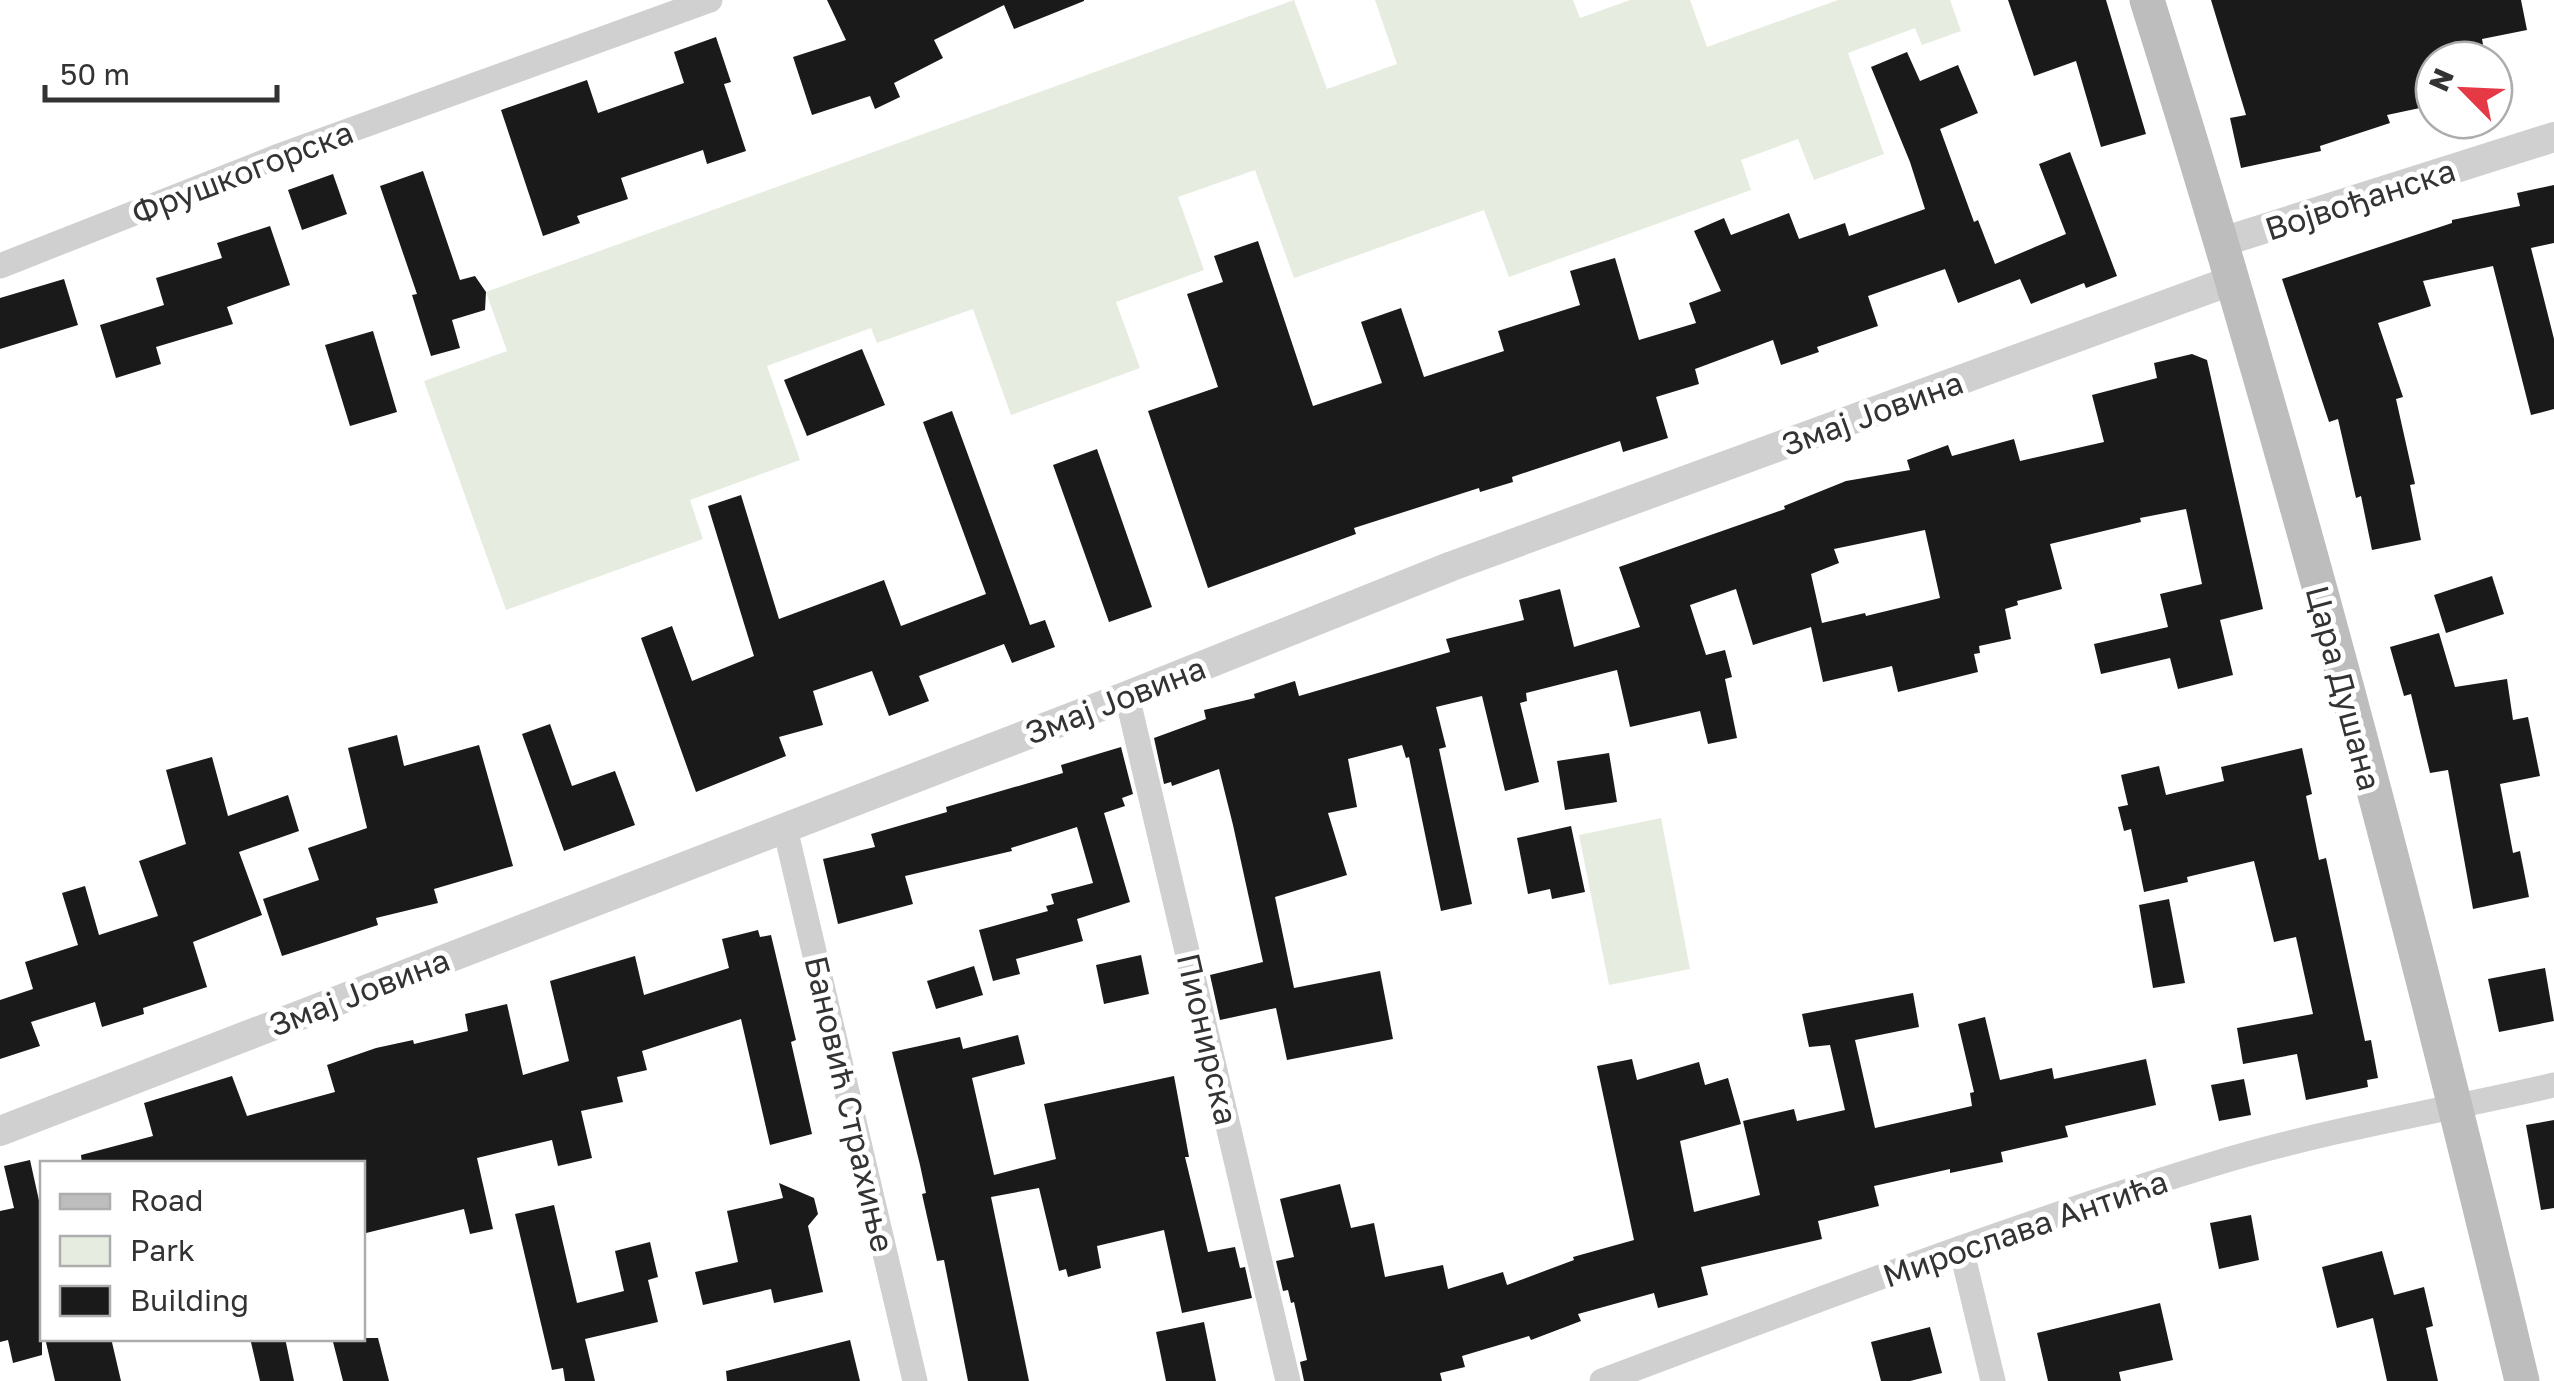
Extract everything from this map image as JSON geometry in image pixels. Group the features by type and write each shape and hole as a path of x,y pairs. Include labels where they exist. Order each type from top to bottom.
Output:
{"main road":[{"name":"Цара Душана","path":"2147,0 2233,280 2457,1108 2522,1381"}],"street":[{"name":"Фрушкогорска","path":"0,266 279,156 710,0"},
{"name":"Војвођанска","path":"2222,242 2554,137"},
{"name":"Змај Јовина","path":"0,1131 1127,696 1452,566 2233,280"},
{"name":"Пионирска","path":"1127,696 1288,1381"},
{"name":"Бановић Страхиње","path":"785,828 915,1381"},
{"name":"Мирослава Антића","path":"1602,1381 1960,1248 2233,1158 2554,1084"},
{"path":"1960,1248 1993,1381"}],"green space":[{"path":"1294,0 1327,89 1397,64 1375,0 1573,0 1580,18 1630,0 1690,0 1707,47 1838,0 1950,0 1961,31 1922,45 1915,28 1848,53 1884,154 1814,180 1798,139 1741,160 1751,190 1509,277 1484,210 1294,278 1255,170 1178,197 1204,270 1116,302 1140,368 1011,415 973,309 877,343 871,328 767,366 800,460 690,500 703,539 506,610 424,381 507,351 486,292"},
{"path":"1661,818 1690,969 1609,985 1579,835"}],"building":[{"path":"827,0 1084,1 1014,29 1004,5 934,40 943,58 894,83 900,97 875,109 870,96 812,115 793,57 846,40"},
{"path":"2008,0 2106,0 2146,134 2101,147 2076,61 2034,76"},
{"path":"2211,0 2521,0 2527,30 2482,40 2414,40 2414,109 2387,115 2390,123 2320,146 2321,151 2241,168 2230,118 2246,115"},
{"path":"716,37 731,82 724,84 746,151 707,164 703,150 621,178 628,199 577,216 580,223 543,236 501,110 587,80 598,113 684,83 674,52"},
{"path":"1907,52 1920,81 1958,65 1978,113 1940,129 1974,222 1978,220 1995,264 2066,234 2039,164 2070,152 2117,276 2086,288 2084,283 2031,304 2020,279 1958,303 1945,269 1868,296 1878,326 1817,347 1819,352 1781,365 1773,340 1695,369 1699,384 1656,397 1668,438 1623,452 1620,441 1512,477 1513,482 1480,492 1479,488 1354,528 1356,534 1208,588 1148,411 1218,387 1187,294 1223,282 1214,256 1258,241 1313,406 1382,383 1361,322 1401,308 1424,377 1504,351 1498,331 1580,305 1570,271 1615,258 1639,340 1696,323 1689,303 1721,291 1694,231 1724,218 1731,235 1789,213 1799,239 1845,223 1849,236 1925,209 1871,67"},
{"path":"423,171 460,280 475,276 486,292 485,310 452,320 460,348 431,356 412,295 417,294 380,186"},
{"path":"333,174 347,214 302,230 288,190"},
{"path":"2554,185 2554,243 2531,248 2554,339 2554,409 2531,415 2493,266 2423,281 2431,306 2378,323 2403,397 2396,399 2415,484 2410,485 2421,540 2372,550 2338,419 2329,422 2282,279 2452,220 2520,206 2517,193"},
{"path":"270,226 290,285 227,307 233,324 156,347 161,364 116,378 100,325 164,305 156,278 222,258 217,243"},
{"path":"64,279 78,325 0,349 0,298"},
{"path":"373,331 397,412 350,426 325,345"},
{"path":"862,349 885,405 807,436 784,380"},
{"path":"2192,354 2207,360 2263,609 2220,620 2233,675 2178,689 2170,658 2101,674 2094,644 2168,627 2160,594 2202,584 2186,509 2050,544 2062,589 2017,601 2018,605 2005,609 2011,639 1979,646 1980,653 1974,654 1978,672 1898,692 1892,666 1823,682 1811,627 1753,645 1736,589 1690,605 1706,655 1725,650 1732,677 1725,679 1737,738 1708,744 1700,711 1630,727 1617,670 1526,693 1527,701 1520,703 1539,782 1505,791 1482,696 1436,707 1446,747 1439,749 1472,904 1441,911 1409,757 1406,758 1402,745 1348,759 1357,807 1328,813 1347,875 1275,897 1294,988 1380,971 1393,1039 1287,1060 1276,1008 1220,1020 1210,975 1263,962 1233,825 1219,769 1172,786 1171,782 1164,784 1154,738 1206,719 1204,710 1255,698 1254,694 1295,681 1299,696 1450,652 1446,639 1524,620 1519,600 1560,589 1574,647 1640,627 1619,567 1785,509 1784,506 1846,481 1910,470 1907,460 1948,445 1952,456 2014,439 2020,461 2104,442 2092,395 2157,378 2154,363","holes":["1925,530 1940,598 1822,623 1811,574 1839,563 1834,549"]},
{"path":"952,411 1030,625 1045,620 1055,647 1012,663 1004,644 919,676 929,701 889,716 872,671 813,691 823,725 779,737 786,756 696,792 641,638 672,626 692,681 754,656 708,506 741,495 779,619 884,580 901,626 986,594 923,422"},
{"path":"1097,449 1152,607 1109,622 1053,465"},
{"path":"2492,576 2504,614 2446,633 2434,595"},
{"path":"2439,633 2455,687 2507,679 2513,720 2528,717 2540,776 2500,784 2513,853 2520,851 2529,897 2473,909 2448,770 2430,773 2411,694 2404,696 2390,647"},
{"path":"550,724 572,786 615,771 635,825 564,851 522,734"},
{"path":"397,735 404,766 479,745 513,866 434,889 438,903 376,918 378,925 282,956 263,899 319,880 308,848 367,828 348,748"},
{"path":"1121,747 1133,794 1122,798 1125,806 1104,813 1130,902 1077,919 1083,941 1016,959 1020,974 993,981 979,930 1048,911 1046,906 1054,904 1051,894 1093,883 1077,827 1011,848 1012,851 905,876 913,904 838,924 823,859 875,847 871,834 947,812 946,807 1063,773 1061,765"},
{"path":"2302,748 2312,794 2306,796 2319,860 2326,858 2365,1041 2371,1040 2378,1078 2367,1080 2368,1087 2306,1100 2297,1054 2243,1064 2237,1028 2313,1014 2296,937 2274,942 2254,861 2144,892 2131,829 2124,831 2118,807 2128,805 2121,775 2159,766 2166,795 2224,781 2221,767"},
{"path":"1609,753 1617,802 1565,810 1557,761"},
{"path":"212,757 228,816 288,795 299,831 239,852 262,915 193,942 207,987 143,1008 144,1014 102,1027 95,1002 31,1022 40,1046 0,1059 0,1000 33,989 25,962 78,945 62,893 85,886 99,935 158,916 139,861 186,844 166,770"},
{"path":"1571,826 1585,892 1552,899 1550,889 1528,894 1517,838"},
{"path":"2169,899 2185,983 2153,988 2139,905"},
{"path":"758,930 760,937 771,935 796,1040 791,1042 812,1134 770,1145 741,1019 642,1051 647,1070 617,1077 623,1102 581,1111 592,1158 558,1166 552,1140 477,1158 493,1229 470,1234 464,1209 365,1233 365,1161 82,1161 81,1155 153,1136 144,1103 232,1076 247,1116 335,1092 327,1065 376,1048 468,1031 465,1014 507,1004 523,1075 569,1061 550,981 635,956 644,995 729,968 722,939"},
{"path":"1141,955 1149,994 1104,1004 1096,965"},
{"path":"974,966 983,995 936,1009 927,981"},
{"path":"2545,968 2554,1021 2499,1032 2488,979"},
{"path":"1913,993 1919,1027 1855,1040 1875,1128 1972,1106 1970,1093 1974,1092 1958,1024 1985,1017 2000,1080 2052,1068 2054,1079 2146,1059 2156,1105 2065,1126 2068,1137 2001,1152 2003,1162 1874,1186 1879,1206 1818,1221 1822,1239 1701,1267 1708,1295 1658,1308 1654,1293 1578,1314 1581,1321 1531,1340 1529,1336 1462,1356 1465,1367 1440,1373 1442,1381 1304,1381 1300,1362 1307,1360 1294,1302 1291,1303 1288,1290 1283,1291 1276,1261 1294,1257 1280,1199 1340,1184 1351,1228 1374,1223 1385,1277 1443,1265 1448,1289 1503,1272 1507,1285 1574,1260 1573,1257 1634,1240 1597,1066 1632,1059 1637,1080 1699,1062 1705,1085 1728,1078 1741,1124 1680,1141 1694,1212 1760,1195 1743,1121 1794,1109 1797,1121 1845,1110 1830,1045 1809,1047 1802,1014"},
{"path":"1018,1035 1025,1064 972,1078 994,1175 1056,1159 1044,1104 1174,1076 1189,1157 1185,1157 1208,1252 1235,1247 1240,1268 1245,1267 1252,1298 1182,1313 1164,1230 1097,1246 1101,1268 1068,1277 1066,1269 1059,1271 1039,1188 991,1197 1029,1381 968,1381 944,1260 937,1261 922,1194 926,1193 920,1165 892,1052 960,1037 963,1049"},
{"path":"2244,1079 2251,1115 2219,1121 2211,1085"},
{"path":"2554,1120 2554,1208 2541,1210 2526,1125"},
{"path":"30,1160 40,1205 42,1355 13,1363 8,1340 0,1342 0,1211 14,1208 4,1166"},
{"path":"779,1183 814,1198 818,1214 808,1226 823,1292 774,1303 771,1289 703,1305 695,1272 738,1262 727,1211 783,1198"},
{"path":"554,1205 577,1303 624,1291 615,1251 650,1242 658,1277 648,1280 658,1322 585,1339 595,1381 565,1381 563,1368 552,1370 515,1214"},
{"path":"2251,1215 2259,1260 2219,1269 2210,1223"},
{"path":"2382,1251 2394,1295 2424,1287 2433,1326 2426,1328 2438,1381 2387,1381 2373,1318 2337,1328 2322,1267"},
{"path":"2160,1303 2173,1360 2119,1372 2121,1381 2048,1381 2037,1333"},
{"path":"1204,1322 1216,1381 1166,1381 1156,1332"},
{"path":"1930,1327 1942,1373 1910,1381 1881,1381 1871,1342"},
{"path":"378,1338 389,1381 343,1381 333,1341"},
{"path":"850,1340 860,1381 727,1381 726,1371"},
{"path":"46,1341 112,1341 121,1381 55,1381"},
{"path":"251,1341 286,1341 294,1381 260,1381"}]}
